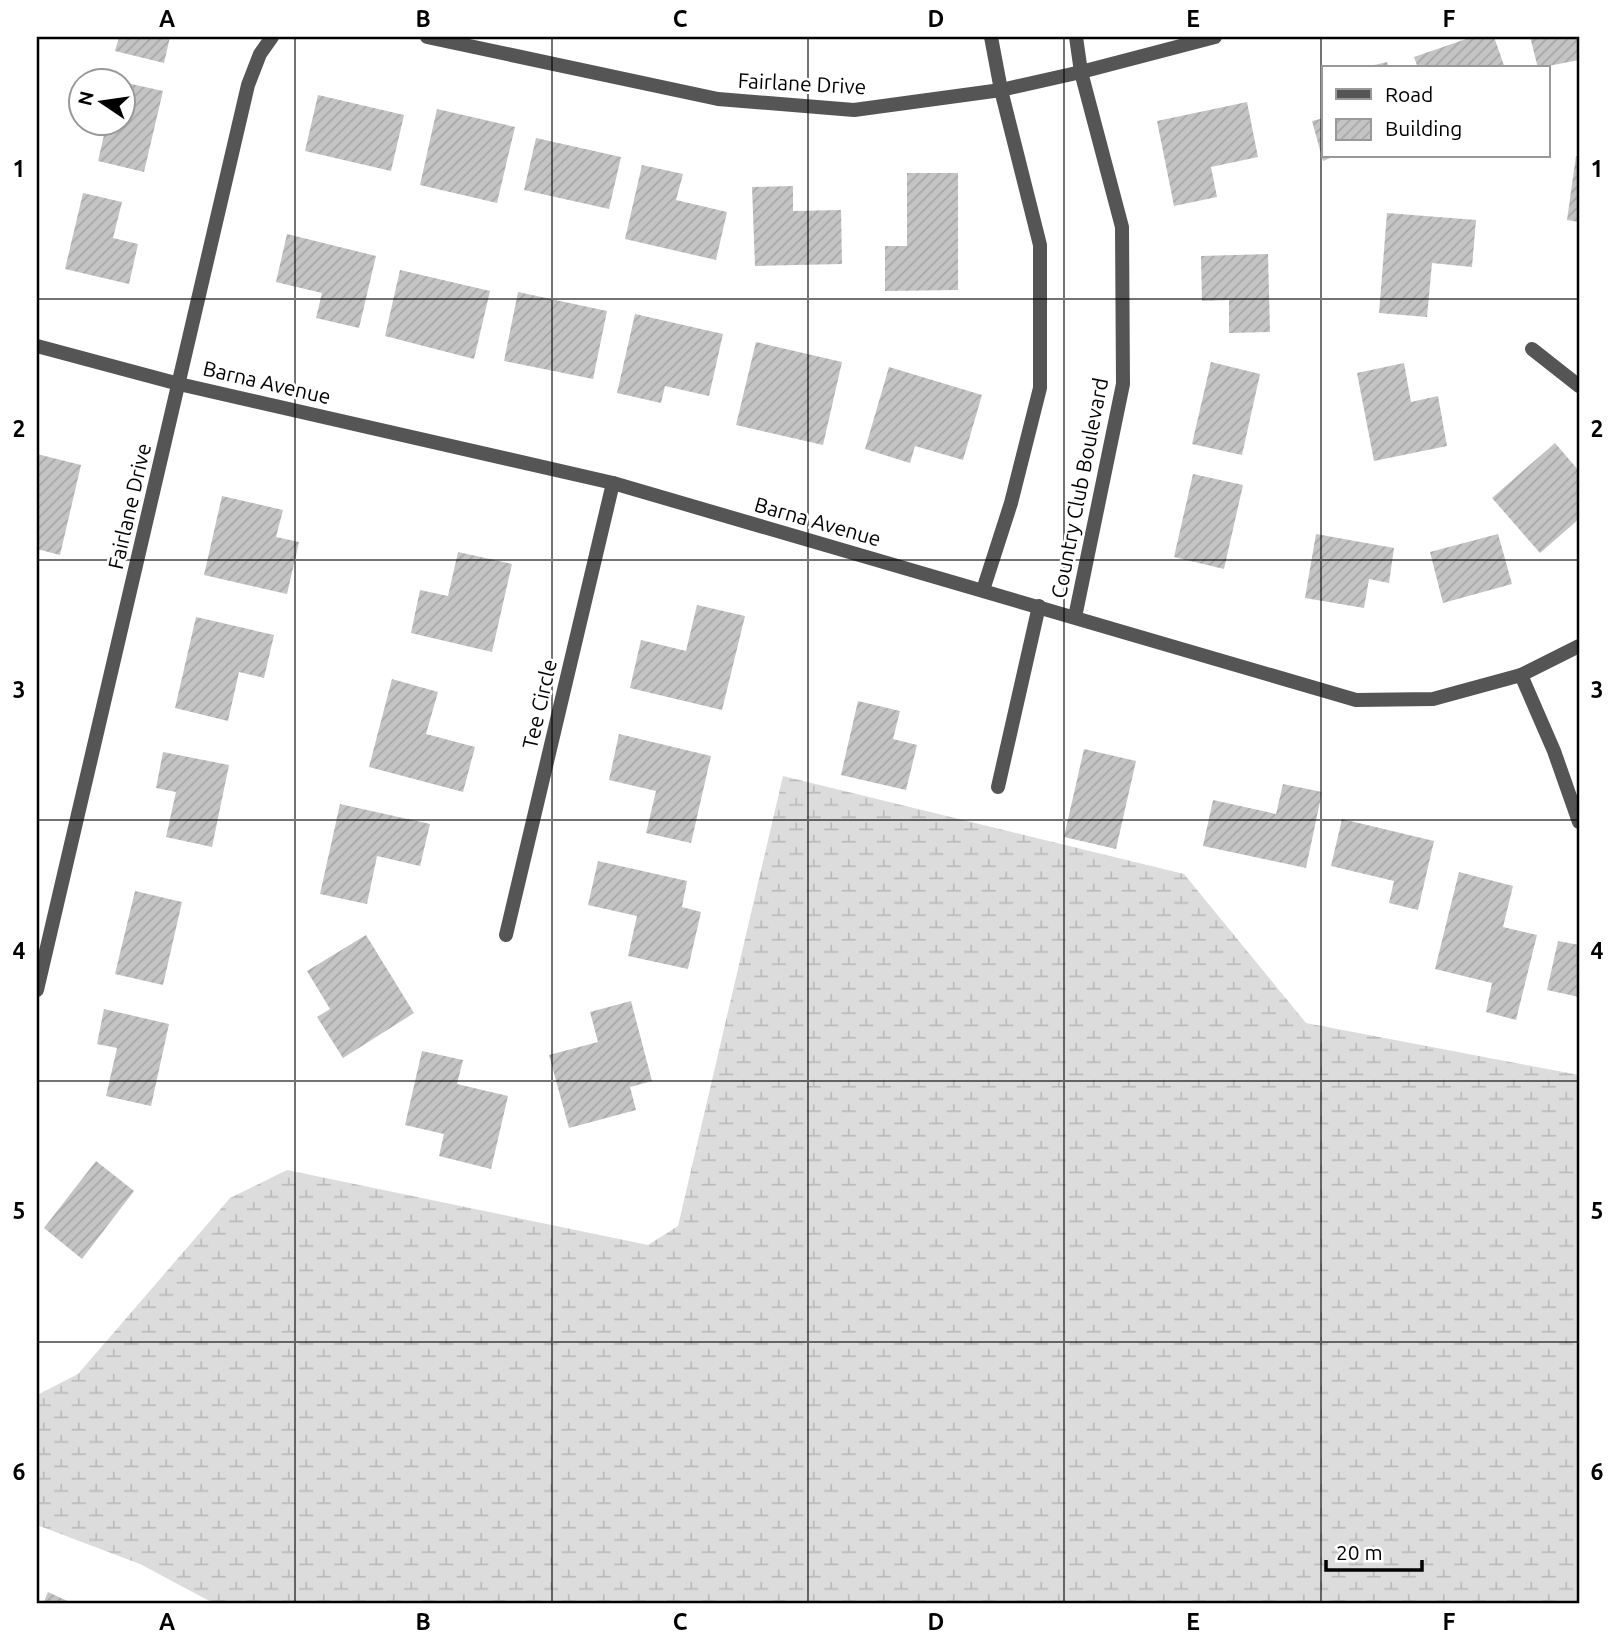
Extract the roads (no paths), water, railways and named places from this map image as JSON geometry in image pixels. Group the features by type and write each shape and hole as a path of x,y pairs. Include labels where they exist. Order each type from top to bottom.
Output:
{"street":[{"name":"Fairlane Drive","path":"37,990 248,85 260,54 272,37"},
{"name":"Fairlane Drive","path":"428,37 718,99 855,110 1001,90 1215,37"},
{"path":"983,590 1012,503 1040,388 1040,244 1001,90 991,37"},
{"name":"Country Club Boulevard","path":"1075,617 1123,384 1122,227 1082,72 1076,37"},
{"name":"Barna Avenue","path":"37,346 179,384 613,483 1356,701 1433,699 1521,675 1579,646"},
{"path":"1532,349 1579,386"},
{"name":"Tee Circle","path":"506,935 613,483"},
{"name":"Country Club Boulevard","path":"998,787 1039,606"},
{"path":"1521,675 1554,751 1579,822"}]}
